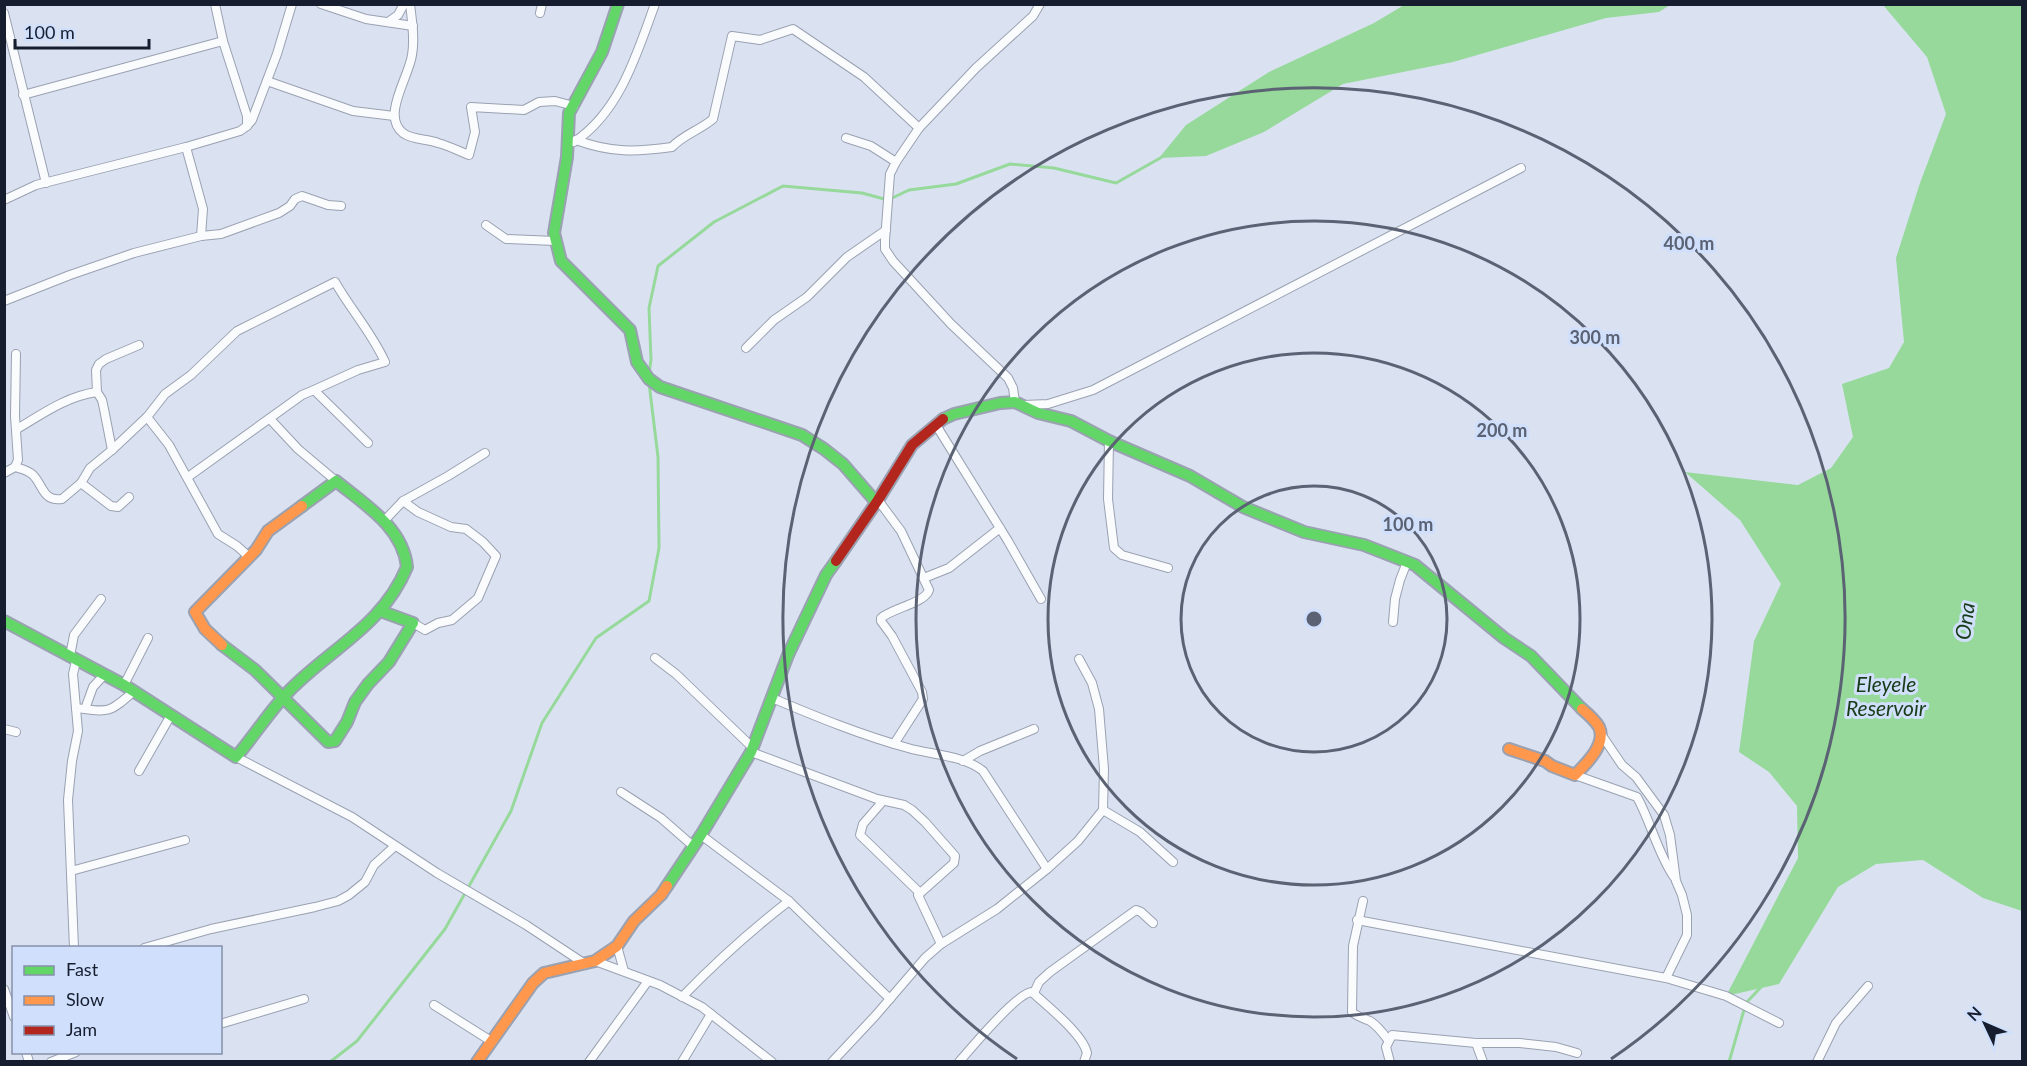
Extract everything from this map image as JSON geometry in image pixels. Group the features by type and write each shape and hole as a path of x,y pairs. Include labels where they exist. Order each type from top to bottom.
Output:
{"street":[{"path":"215,4 223,41 247,116 247,126"},
{"path":"4,200 46,183 240,131 252,120 277,54 292,4"},
{"path":"321,4 366,19 413,26"},
{"path":"388,22 398,15 404,4"},
{"path":"410,4 413,26 412,56 397,99 394,116 398,128 404,135 438,142 469,154 475,132 471,107 524,110 539,102 555,101 574,106"},
{"path":"618,4 602,52 569,113 572,143 554,233 561,261 630,330 637,362 649,379 660,387 802,435 822,446 842,462 861,482 901,531 929,590 928,594 881,618 922,692 923,699 894,744"},
{"path":"572,143 591,130 598,122 624,81 655,4"},
{"path":"1040,4 1033,16 976,68 919,128 896,162 890,174 885,249 893,261 951,324 1008,378 1019,404 1038,413 1071,421 1109,441 1190,476 1243,507 1304,532 1364,545 1423,570 1504,638 1531,656 1598,725 1601,734 1622,765 1636,777 1664,814 1670,835 1676,881"},
{"path":"4,13 46,183"},
{"path":"572,143 632,152 672,147 680,138 705,126 713,119 732,36 760,40 793,29 864,77 919,128"},
{"path":"23,94 223,41"},
{"path":"267,81 353,111 394,116"},
{"path":"846,138 871,146 896,162"},
{"path":"186,147 203,209 201,236"},
{"path":"477,1062 533,983 544,973 590,962 617,946 634,921 661,895 701,835 752,750 788,655 826,575 912,445 941,420 954,414 1000,403 1048,404 1093,390 1521,168"},
{"path":"4,301 69,274 134,253 201,236 221,234 279,213 302,196 328,205 341,206"},
{"path":"486,225 506,239 555,241"},
{"path":"746,348 774,320 807,297 847,257 886,230"},
{"path":"4,472 15,467 27,470 32,473 45,494 56,500 62,499 81,483 90,468 147,417 165,394 191,375 237,331 335,282 347,304 367,328 386,362 358,370 302,395 188,477"},
{"path":"112,450 104,409 97,392 96,370 99,364 139,345"},
{"path":"15,467 18,460 16,354"},
{"path":"314,390 368,443"},
{"path":"17,429 64,402 97,392"},
{"path":"147,417 169,445 218,534 237,546 246,555 244,564"},
{"path":"236,757 283,698 318,664 383,612 398,588 407,566 399,540 384,521 363,500 298,449 270,419"},
{"path":"936,425 1041,599"},
{"path":"1109,441 1108,499 1114,548 1122,555 1168,568"},
{"path":"384,521 403,501 484,453"},
{"path":"336,481 268,531 244,564 195,612 197,618 206,630 233,655 252,668 328,742 335,741 347,722 355,702 389,662 412,622"},
{"path":"81,483 111,506 118,507 129,497"},
{"path":"383,612 412,622 425,630 438,623 452,620 478,598 496,556 466,529 451,526 418,512 403,501"},
{"path":"924,578 949,568 1000,528"},
{"path":"1393,622 1395,599 1407,562"},
{"path":"76,661 70,656 74,635 100,599"},
{"path":"4,621 129,688 236,757 352,817 395,846 590,962 624,971 682,997 711,1014 772,1062"},
{"path":"80,708 100,711 114,709 129,688 148,638"},
{"path":"655,658 676,674 752,750 883,801 904,805 912,810 955,856 954,863 920,892 918,899 941,944"},
{"path":"832,1062 925,958 941,944 997,909 1047,869 1078,841 1103,810 1104,769 1099,709 1092,683 1079,659"},
{"path":"74,946 68,800 80,708 73,674 76,661"},
{"path":"80,708 93,687 104,675"},
{"path":"772,698 849,729 894,744 963,761 983,771 1047,869"},
{"path":"140,771 171,715"},
{"path":"4,729 16,732"},
{"path":"963,761 980,751 1034,729"},
{"path":"1575,776 1594,756 1601,734"},
{"path":"1509,749 1545,761 1575,776 1636,796 1685,905 1687,935 1666,978"},
{"path":"621,792 660,818 693,846"},
{"path":"883,801 863,824 860,835 920,892"},
{"path":"1103,810 1140,832 1173,862"},
{"path":"701,835 789,901 890,999"},
{"path":"71,871 185,840"},
{"path":"151,946 338,901 365,882 374,865 395,846"},
{"path":"682,997 729,950 789,901"},
{"path":"1363,901 1353,946 1352,1012 1379,1028 1388,1040"},
{"path":"1034,993 1040,982 1050,972 1136,910 1153,923"},
{"path":"1358,920 1666,978 1726,996 1779,1023"},
{"path":"617,946 624,971"},
{"path":"589,1062 648,981"},
{"path":"1817,1062 1836,1023 1868,986"},
{"path":"4,989 10,1013"},
{"path":"959,1062 1026,992 1034,993 1082,1041 1087,1053 1084,1062"},
{"path":"222,1022 304,999"},
{"path":"434,1005 491,1041"},
{"path":"682,1062 711,1014"},
{"path":"1390,1062 1386,1047 1392,1035 1476,1043 1538,1045 1577,1053"},
{"path":"1476,1043 1483,1062"},
{"path":"51,1062 73,1054"}],"water":[{"path":"1404,5 1670,5 1659,12 1606,18 1453,62 1343,84 1264,132 1206,156 1159,158 1186,125 1269,72 1374,23"},
{"name":"Eleyele Reservoir","path":"1883,5 2022,5 2022,911 1983,898 1923,860 1876,864 1838,887 1779,984 1726,996 1798,858 1797,806 1769,772 1739,752 1754,641 1781,584 1740,520 1685,472 1798,485 1831,468 1853,437 1842,384 1889,368 1904,342 1896,258 1920,183 1946,114 1927,57"}],"waterway":[{"path":"649,373 651,360 649,308 658,266 714,222 783,186 862,193 888,200 909,190 956,184 1010,164 1054,168 1116,183 1162,157"},
{"path":"330,1062 357,1041 445,929 511,811 542,723 596,638 649,601 659,548 658,457 649,383"},
{"path":"1729,1062 1746,1003 1763,985"}],"traffic: fast":[{"path":"618,4 602,52 569,113 567,157 554,233 561,261 630,330 637,362 649,379 660,387 802,435 843,464 876,502"},
{"path":"943,419 954,414 1000,403 1015,402 1038,413 1071,421 1109,441 1190,476 1243,507 1304,532 1364,545 1415,565 1504,638 1531,656 1582,709"},
{"path":"4,621 124,685 236,757 291,689 356,634 385,605 407,567 404,553 390,528 370,508 336,481 302,506"},
{"path":"667,886 751,752 788,655 826,575 836,561"},
{"path":"222,645 255,670 328,742 335,741 347,722 355,702 389,662 413,623 383,612"}],"traffic: slow":[{"path":"222,645 205,629 195,612 256,550 268,531 302,506"},
{"path":"1509,749 1545,761 1575,775 1598,747 1601,733 1599,727 1582,709"},
{"path":"477,1062 533,983 544,973 595,961 617,946 634,921 661,895 667,886"}],"traffic: jam":[{"path":"836,561 912,445 943,419"}],"water label":[{"name":"Ona","path":"1964,621"}]}
